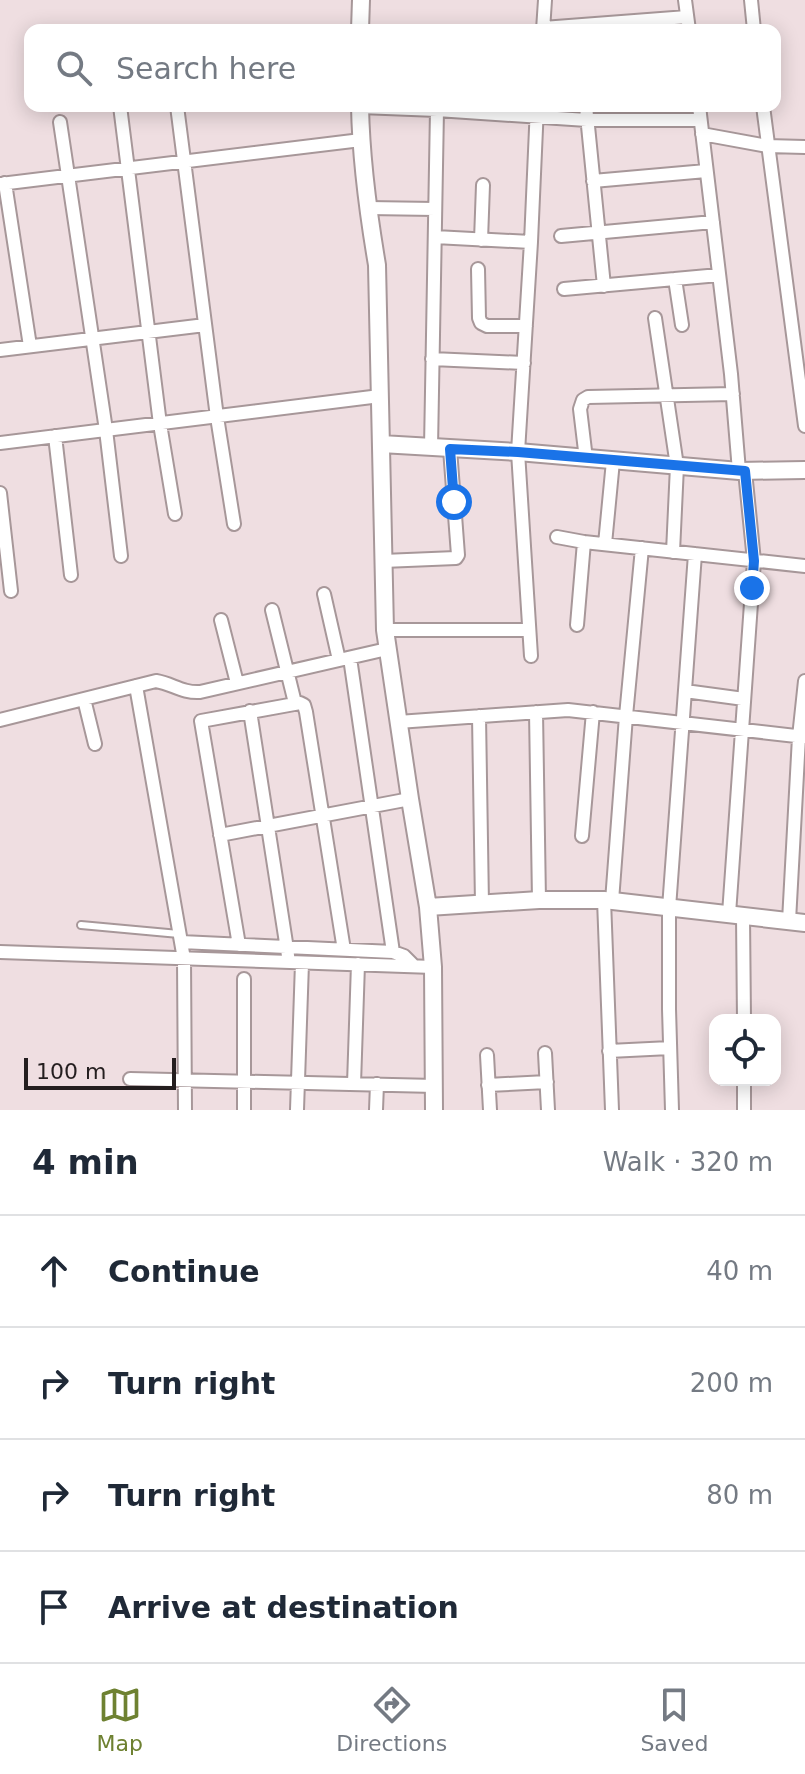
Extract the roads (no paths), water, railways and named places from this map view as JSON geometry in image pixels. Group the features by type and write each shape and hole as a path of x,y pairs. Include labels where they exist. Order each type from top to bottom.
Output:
{"street":[{"path":"360,24 361,0"},
{"path":"543,24 545,0"},
{"path":"666,24 688,23 685,0"},
{"path":"751,0 753,24"},
{"path":"121,112 160,424 175,514"},
{"path":"178,112 234,524"},
{"path":"360,112 368,208 377,265 385,630 428,907 433,967 434,1110"},
{"path":"431,448 437,112"},
{"path":"531,656 518,452 537,112"},
{"path":"562,112 700,120"},
{"path":"699,112 754,561 742,730 736,915 744,1014"},
{"path":"764,112 805,426"},
{"path":"587,113 604,286"},
{"path":"60,122 106,430 121,556"},
{"path":"702,134 767,146 805,147"},
{"path":"30,346 3,183 361,140"},
{"path":"593,181 706,171"},
{"path":"481,240 483,185"},
{"path":"368,208 435,209"},
{"path":"561,236 713,222"},
{"path":"435,237 531,242"},
{"path":"478,269 481,323 487,326 526,326"},
{"path":"564,289 719,275"},
{"path":"675,279 682,325"},
{"path":"655,318 677,466 673,552"},
{"path":"0,350 205,325"},
{"path":"432,359 524,363"},
{"path":"586,459 580,409 583,400 588,397 733,394"},
{"path":"0,443 380,396"},
{"path":"55,436 71,575"},
{"path":"381,444 742,471 805,470"},
{"path":"383,561 456,558 458,555 450,449"},
{"path":"605,544 613,461"},
{"path":"0,493 11,591"},
{"path":"557,537 805,566"},
{"path":"577,625 584,542"},
{"path":"612,1110 607,994 608,901 642,548"},
{"path":"672,1110 669,908 695,554"},
{"path":"324,594 345,659 372,807 393,952"},
{"path":"272,610 295,703"},
{"path":"221,620 237,683"},
{"path":"385,630 529,630"},
{"path":"0,720 156,681 189,693 387,649"},
{"path":"428,907 539,900 608,901 797,922 805,681"},
{"path":"136,686 184,959 185,1110"},
{"path":"685,691 744,699"},
{"path":"84,699 95,744"},
{"path":"239,945 201,721 295,703 304,705 306,712 344,950"},
{"path":"398,722 568,710 802,737"},
{"path":"250,711 287,947 296,962 297,1110"},
{"path":"536,712 539,900"},
{"path":"582,836 593,712"},
{"path":"479,716 482,904"},
{"path":"220,835 410,799"},
{"path":"180,938 239,945 393,952 404,956 414,966"},
{"path":"0,952 433,967"},
{"path":"354,1084 358,964"},
{"path":"244,979 244,1110"},
{"path":"609,1051 670,1048"},
{"path":"545,1053 548,1110"},
{"path":"487,1055 490,1110"},
{"path":"130,1079 435,1086"},
{"path":"488,1085 547,1082"},
{"path":"376,1110 377,1084"},
{"path":"744,1086 744,1110"}],"lane":[{"path":"81,925 180,938"}]}
